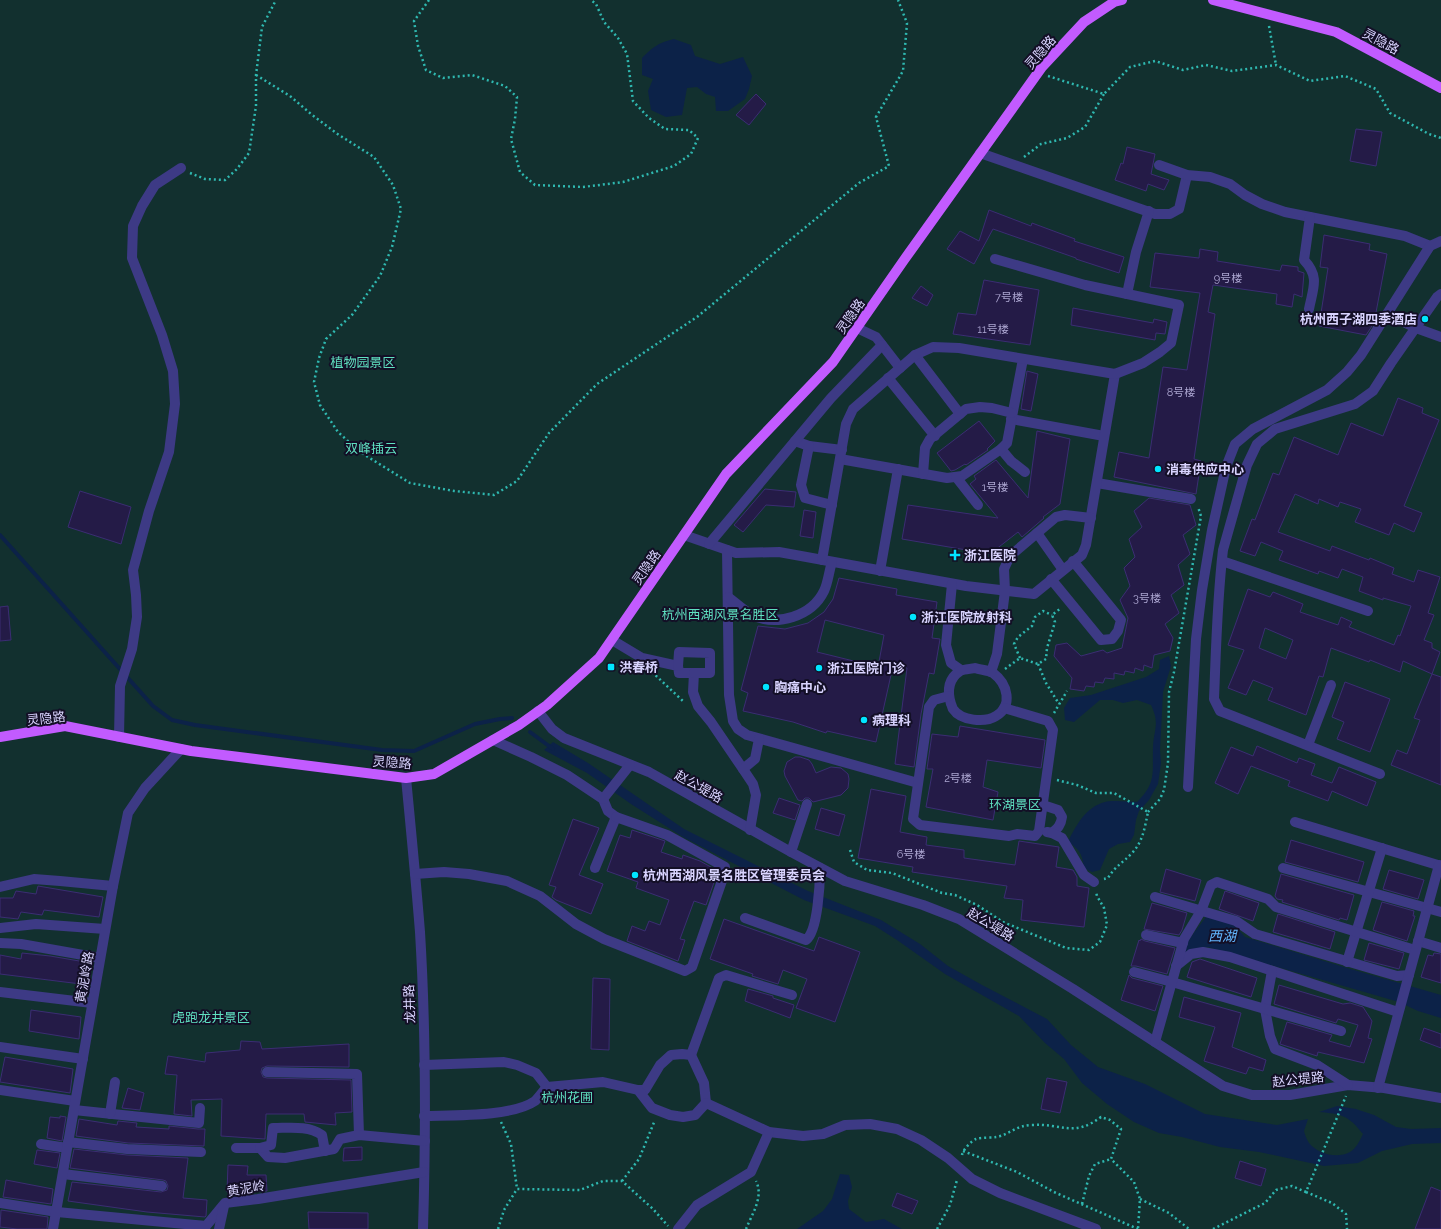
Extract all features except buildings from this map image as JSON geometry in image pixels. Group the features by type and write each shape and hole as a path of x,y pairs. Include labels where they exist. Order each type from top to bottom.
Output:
{"main road":[{"name":"灵隐路","path":"1213,0 1336,32 1441,88"},
{"name":"灵隐路","path":"0,737 65,726 181,749 406,778 434,774 518,725 538,711 599,658 726,474 833,362 1038,72 1084,22 1117,1"}],"street":[{"path":"980,153 1155,214 1170,214 1179,209 1187,175"},
{"path":"1159,165 1187,175 1210,177 1230,184 1245,195 1262,204 1285,212 1405,236 1430,246"},
{"path":"119,737 121,684 132,649 137,618 133,570 149,511 169,452 175,404 173,371 167,349 132,258 133,226 142,206 155,185 181,168"},
{"path":"1127,294 1136,252 1149,211"},
{"path":"1309,309 1315,279 1312,268 1304,260 1310,217"},
{"path":"1188,787 1196,639 1202,590 1212,530 1226,467 1235,444 1253,429 1327,390 1352,367 1430,246 1441,241"},
{"path":"728,597 742,609 754,616 766,619 781,620 807,611 817,603 825,590 832,505 846,424 853,409 916,355 933,347 959,348 1114,374 1143,363 1171,343 1179,305 1085,285 995,259"},
{"path":"1380,774 1220,710 1214,699 1218,590 1223,550 1247,465 1257,444 1275,429 1355,404 1373,391 1437,297 1441,294"},
{"path":"1387,314 1416,328 1441,337"},
{"path":"857,328 876,337 900,368"},
{"path":"709,544 831,398 882,345"},
{"path":"916,355 960,414"},
{"path":"795,441 898,469 947,478 962,476 1001,449 1006,443 1023,359"},
{"path":"684,535 736,553 779,552 952,584 1034,594 1082,555 1086,545 1114,374"},
{"path":"888,378 935,436"},
{"path":"923,474 925,448 930,439 966,409 980,407 992,408 1012,416 1104,436"},
{"path":"809,446 800,485 806,498 832,505"},
{"path":"1001,449 1011,461 1025,472"},
{"path":"880,571 898,469"},
{"path":"956,476 978,505"},
{"path":"1097,483 1191,499"},
{"path":"994,674 1005,591 1004,569 1010,556 1056,517 1065,514 1091,518"},
{"path":"1037,533 1063,570"},
{"path":"727,550 729,695 733,721 738,729 747,735 760,739 918,783"},
{"path":"1051,579 1101,640 1112,639 1118,631 1121,620 1073,561"},
{"path":"1222,561 1368,611"},
{"path":"952,584 946,644 952,663 961,670"},
{"path":"612,640 642,658 678,666"},
{"path":"679,652 710,653 710,673 694,673 679,673 679,652"},
{"path":"975,668 994,674 1001,680 1005,690 1007,702 1002,713 989,720 974,720 953,710 948,686 953,677 961,670 975,668"},
{"path":"694,673 694,692 698,706 711,722 753,784 756,796 750,830"},
{"path":"1308,745 1331,685"},
{"path":"949,696 934,700 929,706 913,819 920,825 1009,836 1017,834 1036,836 1039,831 1053,730 1048,721 1004,708"},
{"name":"赵公堤路","path":"538,711 552,729 564,738 649,772 750,830 844,881 923,905 959,919 1074,989 1223,1086 1252,1095 1290,1095 1348,1085 1441,1098"},
{"path":"743,769 755,759 760,739"},
{"path":"493,740 567,774 606,796"},
{"name":"黄泥岭路","path":"54,1229 112,886 128,813 145,788 181,749"},
{"path":"414,874 444,872 469,874 507,882 540,896 576,924 604,939 685,971 692,967 725,872 725,867 667,835 616,817 608,811 606,796 630,765"},
{"name":"龙井路","path":"406,778 420,933 425,1140 423,1229"},
{"path":"791,852 806,804"},
{"path":"1043,805 1058,810 1062,817 1061,824 1052,833"},
{"path":"595,868 616,817"},
{"path":"1295,822 1440,865 1378,1088"},
{"path":"1039,831 1052,833 1062,838 1084,875 1094,882"},
{"path":"1347,962 1382,848"},
{"path":"745,918 806,940 810,937 817,909 820,891 820,868"},
{"path":"1283,868 1441,912"},
{"path":"0,887 34,879 60,880 112,886"},
{"path":"1154,1042 1184,939 1201,911 1211,885 1217,882 1268,899 1276,907 1356,932 1417,945 1441,948"},
{"path":"1155,897 1236,921 1255,934 1397,976 1409,975"},
{"path":"0,928 36,924 105,929"},
{"path":"1146,935 1183,943"},
{"path":"0,943 21,944 100,958"},
{"path":"1176,966 1191,954 1203,952 1230,957 1398,1012"},
{"path":"1272,971 1264,1009 1270,1036 1275,1049 1317,1065 1348,1085"},
{"path":"1134,972 1341,1031"},
{"path":"638,1090 652,1108 683,1117 695,1115 706,1103 704,1083 691,1055 719,978 726,974 792,995"},
{"path":"0,992 92,1003"},
{"path":"0,1046 83,1059"},
{"path":"424,1116 496,1113 518,1109 535,1101 547,1087 602,1082 638,1090 646,1090 660,1065 671,1055 691,1055"},
{"path":"424,1065 504,1062 517,1065 536,1073 547,1087"},
{"path":"267,1072 357,1074 359,1134"},
{"path":"110,1114 115,1082"},
{"path":"0,1090 110,1114 199,1123 200,1108"},
{"path":"706,1103 769,1132 803,1136 823,1134 845,1125 870,1124 897,1129 921,1140 948,1158 972,1179 1000,1193 1096,1229"},
{"path":"236,1148 260,1148 271,1145 273,1128 298,1128 315,1130 322,1135 325,1151"},
{"path":"678,1229 697,1205 751,1172 769,1132"},
{"path":"260,1148 268,1157 285,1158 334,1149 340,1139 359,1134 425,1140"},
{"path":"41,1144 202,1152"},
{"name":"黄泥岭","path":"0,1203 57,1212 206,1226 225,1202 258,1199 424,1172"},
{"path":"63,1174 162,1186"},
{"path":"219,1229 225,1202"}],"path":[{"path":"181,168 188,173 205,179 224,180 238,169 249,153 256,106 256,75 262,27 276,0"},
{"path":"429,0 414,21 418,46 426,70 443,78 472,75 505,86 517,97 511,139 520,172 535,185 583,187 624,182 674,166 691,154 698,138 689,130 665,129 649,118 633,101 627,54 618,38 604,22 596,4 591,0"},
{"path":"256,75 290,96 339,135 374,157 394,185 401,209 392,247 380,276 352,315 326,339 319,358 314,382 320,405 338,432 360,452 410,483 454,492 494,495 517,481 549,433 597,384 697,317 859,182 889,166 876,117 903,71 907,23 898,0"},
{"path":"1267,14 1276,65"},
{"path":"1014,165 1041,144 1066,138 1085,127 1104,94 1130,67 1155,61 1183,70 1206,65 1232,71 1276,65 1310,81 1346,76 1376,89 1390,113 1429,134 1441,138"},
{"path":"1038,72 1104,94"},
{"path":"850,850 854,862 867,870 892,873 942,893 955,895 977,905 1003,922 1066,948 1089,950 1100,942 1107,925 1104,908 1097,896 1094,882 1108,878 1113,870 1133,853 1141,840 1148,812 1160,799 1164,790 1168,763 1169,692 1174,672 1201,516 1197,506 1191,499"},
{"path":"1052,615 1058,609 1071,603"},
{"path":"1038,664 1046,659 1047,648 1055,622 1052,615 1043,611 1035,617 1032,626 1018,637 1014,644 1020,658 1038,664 1046,684 1059,704"},
{"path":"642,658 646,667 684,702 698,706"},
{"path":"994,674 1020,658"},
{"path":"1048,721 1066,691"},
{"path":"1047,778 1070,783 1096,794 1114,793 1148,812"},
{"path":"1306,1192 1344,1102"},
{"path":"622,1181 639,1159 659,1111"},
{"path":"496,1113 511,1144 517,1190 504,1210 498,1229"},
{"path":"937,1229 950,1206 956,1185 958,1167 963,1152 975,1139 999,1137 1016,1128 1032,1124 1074,1130 1092,1124 1101,1117 1110,1120 1121,1129 1111,1159"},
{"path":"963,1152 1017,1172 1054,1192 1138,1229 1140,1199 1134,1182 1111,1159"},
{"path":"1082,1204 1089,1176 1095,1164 1111,1159"},
{"path":"746,1229 759,1197 758,1186 751,1172"},
{"path":"517,1190 580,1190 603,1181 622,1181 653,1209 671,1229"},
{"path":"1213,1229 1265,1203 1276,1190 1292,1186 1332,1203 1346,1214 1347,1229"},
{"path":"1140,1199 1169,1213 1188,1229"}],"green space":[{"name":"杭州西湖风景名胜区","path":"0,0 1441,0 1441,1229 0,1229"}],"water":[{"path":"674,39 691,45 695,56 720,64 743,57 752,76 745,99 728,111 716,111 715,97 706,94 697,87 687,88 682,115 666,117 651,110 648,91 653,79 642,75 642,58 656,46"},
{"path":"1169,656 1171,666 1163,692 1160,750 1161,763 1158,784 1149,800 1139,811 1134,835 1130,842 1118,844 1109,849 1100,870 1092,872 1084,868 1080,852 1068,842 1078,823 1087,812 1098,804 1108,801 1137,802 1148,789 1151,783 1153,771 1153,747 1156,722 1151,705 1137,700 1123,703 1113,700 1100,700 1074,722 1065,720 1064,708 1070,698 1091,695 1146,677 1159,669 1160,660"},
{"path":"553,742 588,763 684,829 808,891 881,920 920,944 948,966 1047,1019 1071,1045 1098,1067 1145,1084 1205,1114 1277,1125 1308,1119 1304,1131 1308,1142 1322,1153 1339,1155 1350,1152 1356,1147 1363,1134 1349,1119 1339,1115 1319,1112 1337,1106 1356,1109 1374,1115 1396,1127 1411,1129 1441,1128 1441,1143 1412,1144 1382,1151 1358,1163 1324,1166 1259,1152 1220,1147 1182,1137 1159,1133 1134,1122 1107,1104 1082,1083 1064,1059 1045,1043 1019,1016 945,974 875,926 804,900 683,837 631,804 587,773 544,750"},
{"name":"西湖","path":"1206,917 1232,923 1245,937 1441,995 1441,1018 1418,1011 1399,1002 1208,947 1191,950 1178,961 1184,946"},
{"path":"840,1174 849,1175 852,1187 848,1201 849,1209 866,1222 884,1219 902,1229 797,1229 823,1211 832,1199"}],"waterway":[{"path":"0,535 153,706 172,720 195,725 382,750 414,751 475,724 512,718"},
{"path":"530,732 553,749"}],"place":[{"name":"杭州西子湖四季酒店","path":"1425,319"},
{"name":"消毒供应中心","path":"1158,469"},
{"name":"浙江医院","path":"955,555"},
{"name":"浙江医院放射科","path":"913,617"},
{"name":"洪春桥","path":"611,667"},
{"name":"浙江医院门诊","path":"819,668"},
{"name":"胸痛中心","path":"766,687"},
{"name":"病理科","path":"864,720"},
{"name":"杭州西湖风景名胜区管理委员会","path":"635,875"}],"park label":[{"name":"植物园景区","path":"363,362"},
{"name":"双峰插云","path":"371,448"},
{"name":"环湖景区","path":"1015,804"},
{"name":"虎跑龙井景区","path":"211,1017"},
{"name":"杭州花圃","path":"567,1097"}]}
